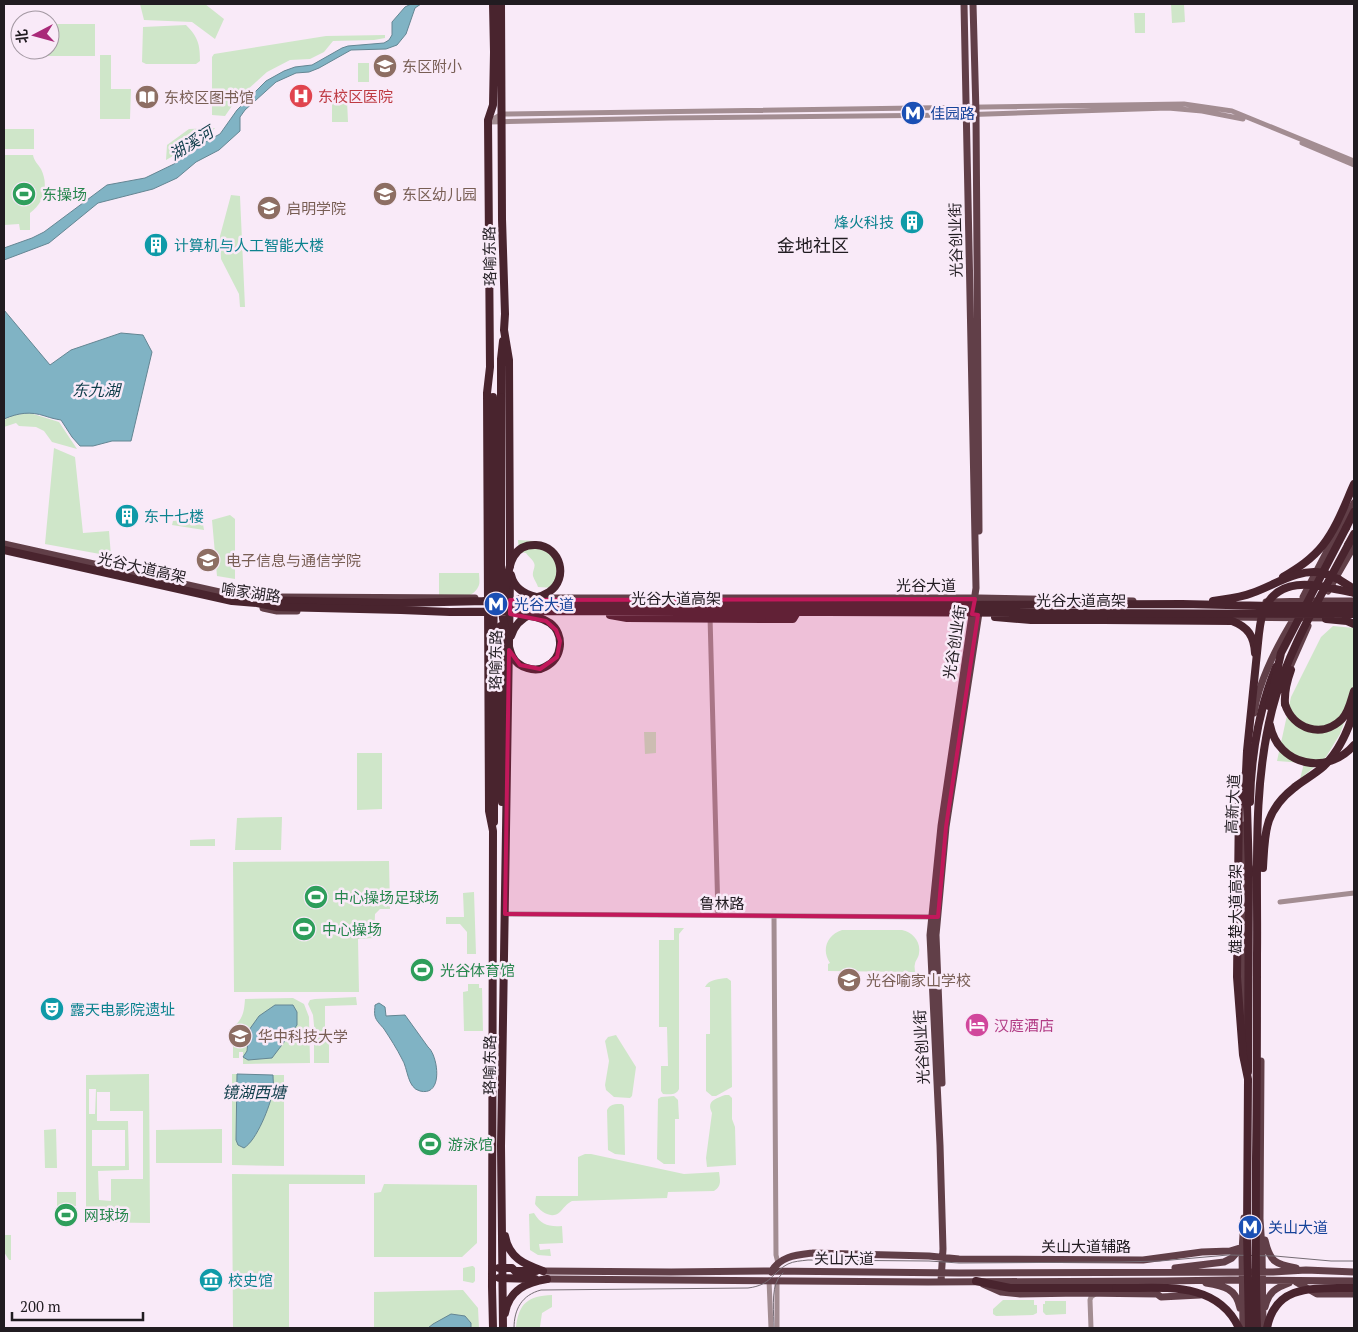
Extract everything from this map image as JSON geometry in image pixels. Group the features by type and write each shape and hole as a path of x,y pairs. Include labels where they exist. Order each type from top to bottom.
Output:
{"highway":[{"name":"珞喻东路","path":"493,4 493,105 488,122 490,367 487,394 488,811 493,831 493,1328"},
{"name":"珞喻东路","path":"501,4 502,219 504,330 509,360 510,568 501,1212 503,1326"},
{"path":"504,330 497,397 498,802 506,831"},
{"path":"490,367 497,397 500,609 498,802 493,831"},
{"path":"1273,584 1302,565 1324,543 1354,484"},
{"name":"雄楚大道高架","path":"1248,1328 1249,874 1250,796 1253,761 1265,697 1281,653 1354,512"},
{"name":"雄楚大道高架","path":"1257,1328 1257,952 1259,792 1262,760 1274,702 1290,658 1351,546 1354,534"},
{"path":"487,600 494,601 502,600 510,600 519,599 528,599 549,592 556,585 561,570 558,559 551,551 540,545 532,545 524,547 516,553 508,567 503,599 500,609 503,617 510,651 516,662 533,670 550,665 557,657 560,648 559,635 553,626 538,618 524,616 505,614 495,613 487,612"},
{"path":"1351,546 1295,660 1287,680 1284,696 1287,710 1294,719 1301,725 1316,730 1328,728 1341,720 1349,707 1354,690"},
{"name":"光谷大道高架","path":"4,549 232,598 270,600 401,603 487,600 539,604 1182,604 1354,606"},
{"name":"光谷大道高架","path":"4,549 232,601 277,607 487,612 1354,614"},
{"path":"510,568 512,579 520,590 527,595 540,598"},
{"path":"1182,604 1242,597 1297,575 1315,572 1325,573 1338,579 1354,591"},
{"path":"474,598 479,597 483,593 488,574"},
{"path":"1249,874 1246,772 1248,734 1255,663 1264,609 1276,594 1299,584 1354,591"},
{"path":"475,612 481,614 489,626"},
{"path":"509,642 512,630 516,625 528,615 540,612"},
{"path":"584,612 627,618 793,619 796,614"},
{"path":"958,613 1031,620 1232,621 1244,627 1252,638 1255,663"},
{"path":"1259,614 1334,619 1354,624"},
{"path":"1281,653 1268,712 1271,730 1277,744 1295,759 1303,762 1319,763 1340,757 1354,745"},
{"path":"1323,766 1342,742 1354,710"},
{"path":"1257,952 1265,839 1267,824 1272,811 1283,797 1336,755 1354,726"},
{"path":"1248,761 1239,799 1237,977 1242,1055 1248,1079"},
{"path":"501,1212 508,1247 526,1265 543,1271"},
{"path":"492,1268 512,1268 516,1271 543,1271"},
{"path":"492,1278 547,1279"},
{"path":"503,1326 506,1308 515,1292 528,1283 547,1279"},
{"path":"976,1281 1010,1288 1174,1289 1199,1292 1224,1306 1241,1328"},
{"path":"1265,1328 1274,1307 1289,1295 1300,1290 1354,1288"}],"main road":[{"name":"光谷创业街","path":"964,4 977,599"},
{"name":"光谷创业街","path":"943,1282 945,1258 935,917 977,599 976,110 973,4"},
{"name":"高新大道","path":"1242,1319 1246,1103 1243,903 1245,799 1252,722 1259,691 1275,654 1304,601 1303,597 1354,503"},
{"name":"高新大道","path":"1264,1318 1260,1219 1262,777 1269,732 1284,680 1312,618 1351,546"},
{"name":"喻家湖路","path":"4,549 233,596 260,598 277,596 474,598 487,600 498,598"},
{"name":"喻家湖路","path":"4,549 232,604 256,606 277,611 487,612 500,609 510,612 956,616 975,612"},
{"name":"光谷大道","path":"498,598 1354,601"},
{"path":"975,612 990,615 1354,618"},
{"path":"1260,1219 1268,1253 1274,1261 1280,1265 1306,1270"},
{"path":"1158,1272 1180,1267 1228,1261 1242,1249"},
{"name":"关山大道辅路","path":"778,1263 789,1257 813,1253 945,1258 1143,1260 1242,1249"},
{"path":"773,1280 771,1271 778,1263"},
{"name":"关山大道","path":"543,1271 1262,1272 1306,1270 1354,1272"},
{"name":"关山大道","path":"547,1279 943,1282 1354,1281"},
{"path":"1180,1295 1181,1280 1223,1286 1229,1289 1239,1300 1242,1319 1241,1328"},
{"path":"976,1281 1001,1292 1020,1294 1157,1294 1161,1296 1180,1295 1216,1298 1234,1313 1241,1328"},
{"path":"1157,1294 1158,1281"},
{"path":"1265,1328 1264,1318 1267,1299 1271,1293 1281,1286 1294,1281 1317,1294 1354,1294"}],"street":[{"path":"976,110 1184,104 1232,111 1354,161"},
{"path":"488,122 502,118 570,119 965,110 1168,108 1202,111 1238,118 1354,165"},
{"path":"710,614 718,915"},
{"path":"1280,902 1354,893"},
{"name":"鲁林路","path":"505,914 935,917"},
{"path":"774,916 776,1255 778,1263"},
{"path":"772,1328 773,1280"},
{"path":"773,1280 777,1328"},
{"path":"1081,1293 1087,1299 1090,1328"},
{"path":"1090,1328 1090,1300 1091,1296 1096,1294"}],"highlighted area":[{"path":"975,599 972,614 978,615 946,827 938,917 505,914 509,650 520,665 540,669 557,657 560,641 556,630 546,621 510,614 510,600"}],"green space":[{"path":"140,4 205,4 224,19 215,39 192,22 144,20"},
{"path":"1171,4 1184,4 1185,22 1172,23"},
{"path":"1134,13 1145,13 1145,33 1135,33"},
{"path":"60,24 95,24 95,56 60,56"},
{"path":"186,25 198,41 200,61 196,64 146,64 142,62 143,27"},
{"path":"385,35 385,38 374,40 333,41 324,52 310,59 290,60 267,72 234,103 225,116 212,115 212,57 214,54 326,36"},
{"path":"100,55 111,55 111,89 131,89 130,119 100,119"},
{"path":"358,63 369,63 369,82 358,82"},
{"path":"332,94 339,99 347,100 348,122 332,122"},
{"path":"215,128 209,135 166,160 167,145 189,129"},
{"path":"4,129 34,129 34,149 4,149"},
{"name":"东操场","path":"4,155 33,155 41,169 45,181 44,193 39,204 30,213 30,230 20,230 19,224 4,225"},
{"path":"231,195 240,196 245,307 240,307 239,294 221,259 220,236"},
{"path":"30,413 59,422 77,449 52,442 44,431 36,427 19,426 16,423 4,427 4,420 15,415"},
{"path":"54,448 75,457 83,533 109,531 111,556 45,544"},
{"path":"230,515 235,519 235,579 217,576 212,520"},
{"path":"202,518 204,530 172,525 173,521"},
{"path":"518,540 534,541 546,545 558,556 555,588 538,587 533,576 534,563 526,553 519,552"},
{"path":"439,573 479,573 479,585 472,594 462,598 439,598"},
{"path":"1333,626 1354,628 1354,701 1350,706 1340,734 1326,757 1300,779 1304,763 1277,761 1291,697 1321,637"},
{"path":"644,732 656,732 656,753 645,754"},
{"path":"357,753 382,753 382,809 357,810"},
{"path":"282,817 281,850 235,850 237,818"},
{"path":"215,839 215,846 190,846 190,840"},
{"name":"中心操场","path":"389,861 390,909 380,909 375,914 374,938 358,939 359,992 234,992 233,862"},
{"path":"474,892 476,954 467,954 467,932 460,924 446,924 446,917 464,917 463,893"},
{"path":"674,928 684,928 679,934 679,1089 674,1094 663,1094 661,1091 661,1066 668,1066 667,1027 659,1027 659,940 674,940"},
{"path":"842,930 902,930 910,933 919,945 915,972 828,971 828,964 830,963 826,953 827,944 833,935"},
{"path":"727,978 731,981 732,1087 716,1096 712,1096 706,1091 706,1034 710,1034 710,987 705,987 712,981"},
{"path":"468,984 479,984 479,988 482,988 483,1031 464,1031 463,992 468,991"},
{"path":"356,997 357,1005 325,1006 325,1029 329,1030 329,1063 314,1063 314,1025 313,1015 308,1004 310,1000"},
{"path":"293,998 304,1004 309,1017 310,1063 243,1064 243,1052 239,1052 239,1058 233,1058 233,1039 243,1039 243,1037 232,1037 232,1028 239,1022 245,999","holes":["275,1005 293,1005 247,1051 249,1030"]},
{"path":"616,1035 636,1067 632,1096 630,1098 614,1097 606,1090 605,1085 609,1061 605,1041 608,1037"},
{"path":"149,1074 150,1223 86,1222 86,1075","holes":["89,1089 96,1089 95,1114 89,1114","97,1092 110,1092 110,1111 143,1111 143,1179 111,1179 111,1201 99,1200 98,1171 129,1170 128,1121 97,1121","92,1130 125,1130 125,1166 92,1166"]},
{"path":"232,1074 237,1074 236,1140 270,1100 273,1091 273,1075 284,1075 284,1166 232,1165"},
{"path":"729,1095 732,1098 736,1165 707,1167 706,1158 712,1113 710,1106 712,1101"},
{"path":"674,1096 678,1100 679,1119 675,1119 675,1164 664,1164 657,1159 658,1099"},
{"path":"622,1104 624,1106 625,1155 615,1154 608,1150 607,1110 613,1105"},
{"path":"56,1129 57,1168 45,1168 44,1130"},
{"path":"222,1129 222,1163 156,1163 156,1130"},
{"path":"585,1154 684,1174 719,1172 720,1183 714,1191 668,1192 667,1198 572,1201 557,1214 549,1215 543,1212 535,1204 536,1196 578,1196 578,1157"},
{"path":"232,1174 365,1175 365,1184 289,1184 289,1328 233,1328"},
{"path":"384,1184 477,1185 477,1243 462,1257 374,1257 374,1193 381,1192"},
{"name":"网球场","path":"57,1192 76,1192 76,1206 57,1206"},
{"name":"网球场","path":"56,1208 76,1208 76,1222 57,1222"},
{"path":"534,1213 546,1224 562,1226 563,1243 539,1244 540,1250 550,1249 551,1256 538,1255 530,1250 529,1214"},
{"path":"4,1235 11,1235 11,1260 9,1260 4,1252"},
{"path":"473,1266 475,1268 475,1281 473,1283 463,1281 463,1268"},
{"path":"463,1290 478,1308 479,1328 471,1328 470,1323 433,1324 428,1328 374,1328 374,1292"},
{"path":"552,1295 552,1307 542,1313 540,1327 516,1327 517,1319 526,1302 537,1297"},
{"path":"1003,1300 1034,1300 1034,1305 1037,1305 1037,1313 1033,1315 996,1316 993,1314 993,1309"},
{"path":"1045,1301 1066,1301 1066,1314 1046,1315 1043,1312"}],"water":[{"path":"411,4 421,4 415,8 406,34 397,45 386,49 351,50 319,68 309,72 296,73 276,82 245,110 240,117 240,131 219,150 196,162 177,178 153,189 98,203 49,243 4,260 4,248 44,232 107,185 145,178 174,164 190,150 220,134 237,110 266,81 295,67 312,65 348,46 384,43 389,40 392,35 392,22 405,7"},
{"name":"东九湖","path":"4,310 50,365 71,350 121,333 143,335 152,352 131,441 112,441 93,446 80,446 61,420 29,413 14,415 4,419"},
{"path":"379,1003 385,1007 386,1016 405,1015 432,1051 437,1074 433,1088 428,1091 416,1089 410,1082 400,1055 377,1021 375,1005"},
{"path":"275,1005 293,1005 297,1012 297,1025 272,1058 248,1060 243,1057 247,1051 249,1030 259,1016"},
{"name":"镜湖西塘","path":"237,1074 273,1075 273,1091 266,1114 254,1138 244,1148 238,1145 236,1140"},
{"path":"451,1314 465,1316 471,1323 471,1328 428,1328 433,1324"}],"tram line":[{"path":"514,1328 514,1321 520,1304 529,1295 541,1290 748,1288 762,1284 788,1264 808,1260 959,1263 1121,1262 1160,1261 1228,1255 1354,1261"},
{"path":"774,1328 774,1289 783,1273"}],"place":[{"name":"东区附小","path":"385,66"},
{"name":"东校区医院","path":"301,96"},
{"name":"东校区图书馆","path":"147,97"},
{"name":"佳园路","path":"913,113"},
{"name":"东操场","path":"24,194"},
{"name":"东区幼儿园","path":"385,194"},
{"name":"启明学院","path":"269,208"},
{"name":"烽火科技","path":"912,222"},
{"name":"计算机与人工智能大楼","path":"156,245"},
{"name":"东十七楼","path":"127,516"},
{"name":"电子信息与通信学院","path":"208,560"},
{"name":"光谷大道","path":"496,604"},
{"name":"中心操场足球场","path":"316,897"},
{"name":"中心操场","path":"304,929"},
{"name":"光谷体育馆","path":"422,970"},
{"name":"光谷喻家山学校","path":"849,980"},
{"name":"露天电影院遗址","path":"52,1009"},
{"name":"汉庭酒店","path":"977,1025"},
{"name":"华中科技大学","path":"240,1036"},
{"name":"游泳馆","path":"430,1144"},
{"name":"网球场","path":"66,1215"},
{"name":"关山大道","path":"1250,1227"},
{"name":"校史馆","path":"211,1280"}],"district":[{"name":"金地社区","path":"813,245"}],"water label":[{"name":"湖溪河","path":"191,143"}]}
